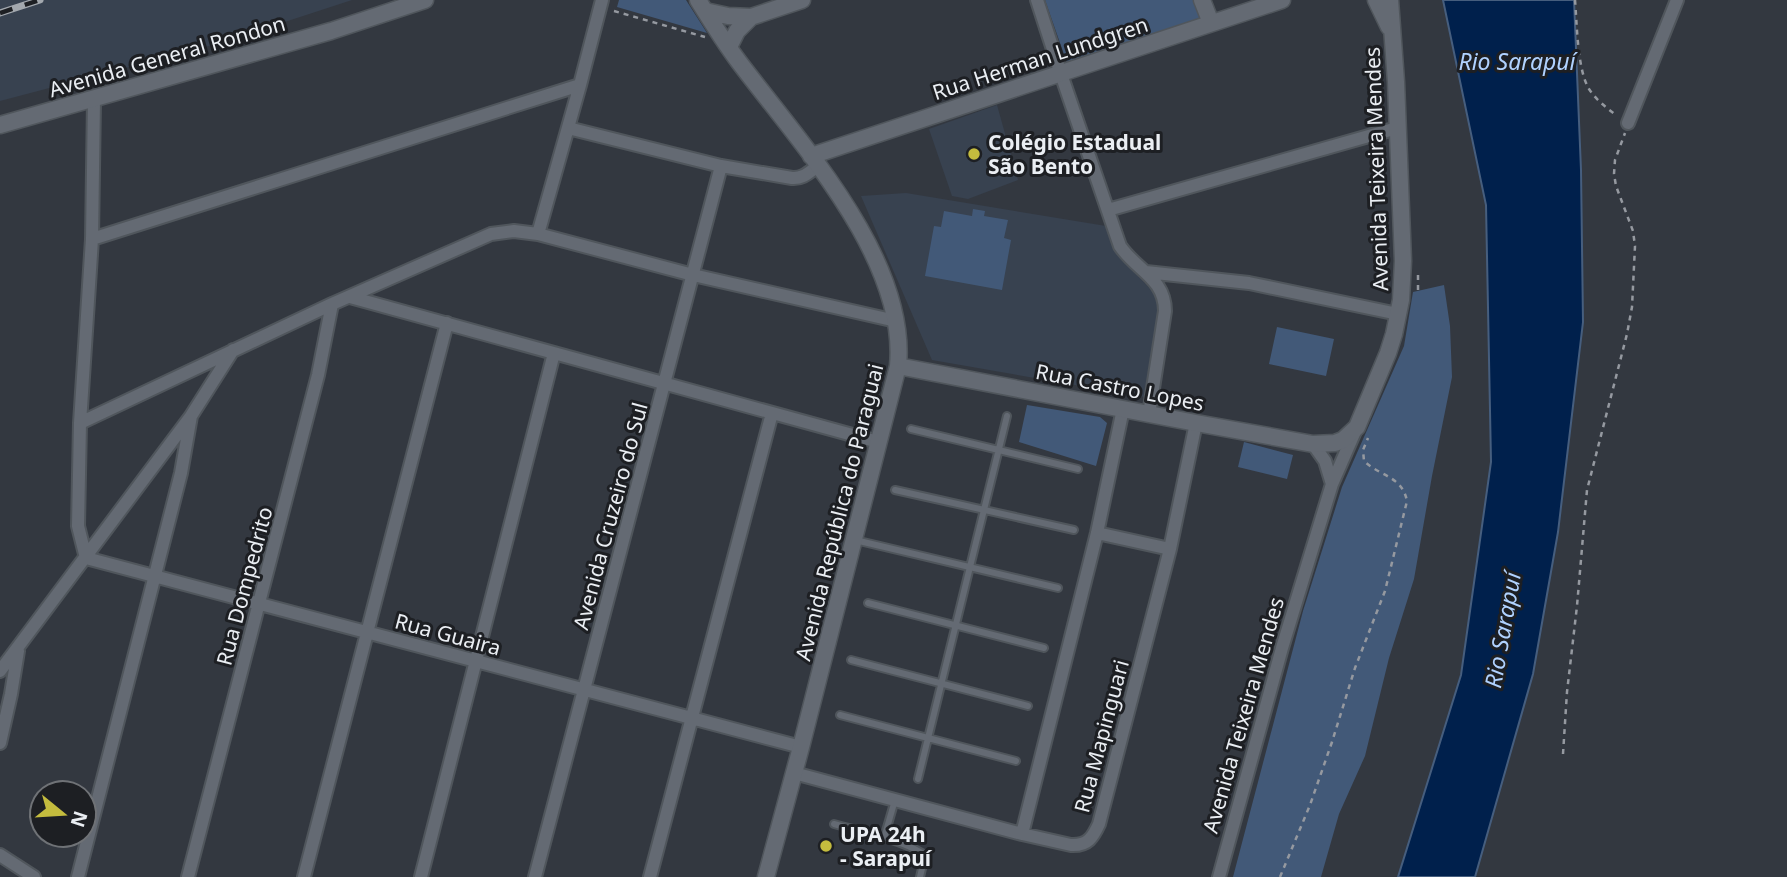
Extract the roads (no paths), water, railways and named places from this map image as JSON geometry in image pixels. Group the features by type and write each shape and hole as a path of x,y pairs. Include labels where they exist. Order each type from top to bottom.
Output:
{"main road":[{"name":"Avenida General Rondon","path":"0,125 331,31 425,0"},
{"path":"701,6 728,16 751,17 802,0"},
{"path":"1202,0 1211,23"},
{"name":"Rua Herman Lundgren","path":"814,161 1282,0"},
{"path":"1376,0 1393,36"},
{"name":"Avenida Teixeira Mendes","path":"1362,433 1388,353 1401,300 1403,261 1390,0"},
{"name":"Avenida República do Paraguai","path":"701,6 856,219 878,266 899,336 898,366 766,877"},
{"path":"727,45 751,17"},
{"name":"Rua Castro Lopes","path":"898,366 1313,444 1335,443 1362,433"}],"street":[{"path":"1037,0 1121,246 1128,257 1146,272 1165,300 1149,414"},
{"path":"1628,123 1677,0"},
{"path":"538,234 601,3"},
{"path":"92,239 580,85"},
{"path":"86,558 78,526 80,423 92,239 94,100"},
{"path":"568,128 721,166 798,178 814,161"},
{"path":"1108,209 1397,128"},
{"name":"Avenida Cruzeiro do Sul","path":"535,877 721,166"},
{"path":"80,423 332,304 491,234 514,231 538,234 693,275 896,321"},
{"path":"1146,272 1249,283 1398,314"},
{"path":"351,297 878,442"},
{"name":"Rua Dompedrito","path":"188,877 318,375 332,304"},
{"path":"304,877 447,323"},
{"path":"0,671 191,416 233,350"},
{"path":"421,877 554,353"},
{"path":"1022,834 1097,533 1123,409"},
{"path":"650,877 772,413"},
{"path":"78,877 181,473 191,416"},
{"name":"Rua Mapinguari","path":"794,773 1022,834 1078,846 1093,837 1170,549 1196,424"},
{"name":"Avenida Teixeira Mendes","path":"1219,877 1282,648 1332,484 1362,433"},
{"path":"1313,444 1325,461 1332,484"},
{"path":"1097,533 1170,549"},
{"name":"Rua Guaira","path":"86,558 801,747"},
{"path":"0,743 19,647"},
{"path":"0,855 34,877"}],"lane":[{"path":"918,779 1007,416"},
{"path":"911,429 1078,469"},
{"path":"895,490 1074,530"},
{"path":"854,540 1058,588"},
{"path":"867,603 1044,648"},
{"path":"851,660 1028,706"},
{"path":"839,715 1016,761"},
{"path":"884,838 895,800"},
{"path":"834,824 914,848 922,853 924,860 920,877"}],"water":[{"name":"Rio Sarapuí","path":"1443,0 1574,0 1581,170 1583,322 1558,532 1533,674 1475,877 1398,877 1461,675 1491,462 1486,205"}],"railway":[{"path":"0,13 40,0"}],"place":[{"name":"Colégio Estadual São Bento","path":"974,154"},
{"name":"UPA 24h - Sarapuí","path":"826,846"}]}
